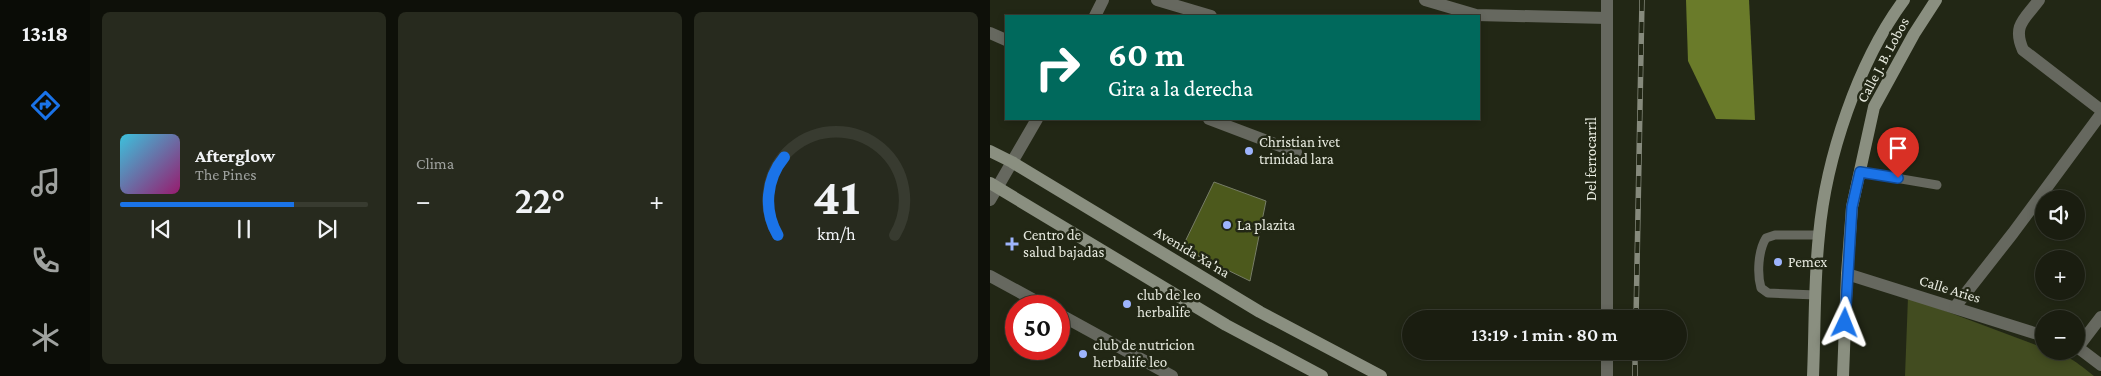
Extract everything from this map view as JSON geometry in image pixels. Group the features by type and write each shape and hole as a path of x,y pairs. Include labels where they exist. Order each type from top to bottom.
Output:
{"street":[{"path":"1096,15 1103,0"},
{"path":"1157,0 1208,15"},
{"path":"1425,0 1476,15"},
{"name":"Del ferrocarril","path":"1607,0 1607,310"},
{"name":"Calle J. B. Lobos","path":"1813,376 1819,234 1830,162 1855,92 1892,16 1904,0"},
{"name":"Calle J. B. Lobos","path":"1844,376 1847,274 1852,207 1874,107 1914,34 1936,0"},
{"path":"2039,0 2019,26 2017,37 2023,50 2101,110"},
{"path":"1480,15 1607,18"},
{"path":"990,33 1005,40"},
{"path":"1955,307 2014,233 2101,114"},
{"path":"990,200 994,185 1012,162 1037,120"},
{"path":"1212,120 1296,152"},
{"name":"Avenida Xa'na","path":"990,151 1012,162 1260,312 1380,376"},
{"path":"994,185 1226,326 1322,376"},
{"name":"Calle Aries","path":"1847,274 2035,333"},
{"path":"990,276 1025,295"},
{"path":"2085,337 2101,317"},
{"path":"1070,320 1172,376"},
{"path":"2085,353 2101,365"},
{"path":"1607,360 1607,376"}],"lane":[{"path":"1860,172 1937,185"},
{"path":"1816,295 1768,293 1761,288 1759,280 1761,246 1766,238 1775,235 1819,234"}],"shaded area":[{"path":"1686,0 1749,0 1755,120 1716,119 1688,61"},
{"path":"1908,297 2035,345 2035,360 2072,360 2094,376 1905,376"}],"building":[{"name":"La plazita","path":"1214,182 1266,201 1250,281 1182,248"}],"railway":[{"path":"1636,310 1642,0"},
{"path":"1635,360 1635,376"}],"place":[{"name":"Christian ivet trinidad lara","path":"1249,151"},
{"name":"La plazita","path":"1227,225"},
{"name":"Centro de salud bajadas","path":"1012,244"},
{"name":"Pemex","path":"1778,262"},
{"name":"club de leo herbalife","path":"1127,304"},
{"name":"club de nutricion herbalife leo","path":"1083,354"}],"route":[{"path":"1845,323 1852,207 1860,172 1898,178"}]}
